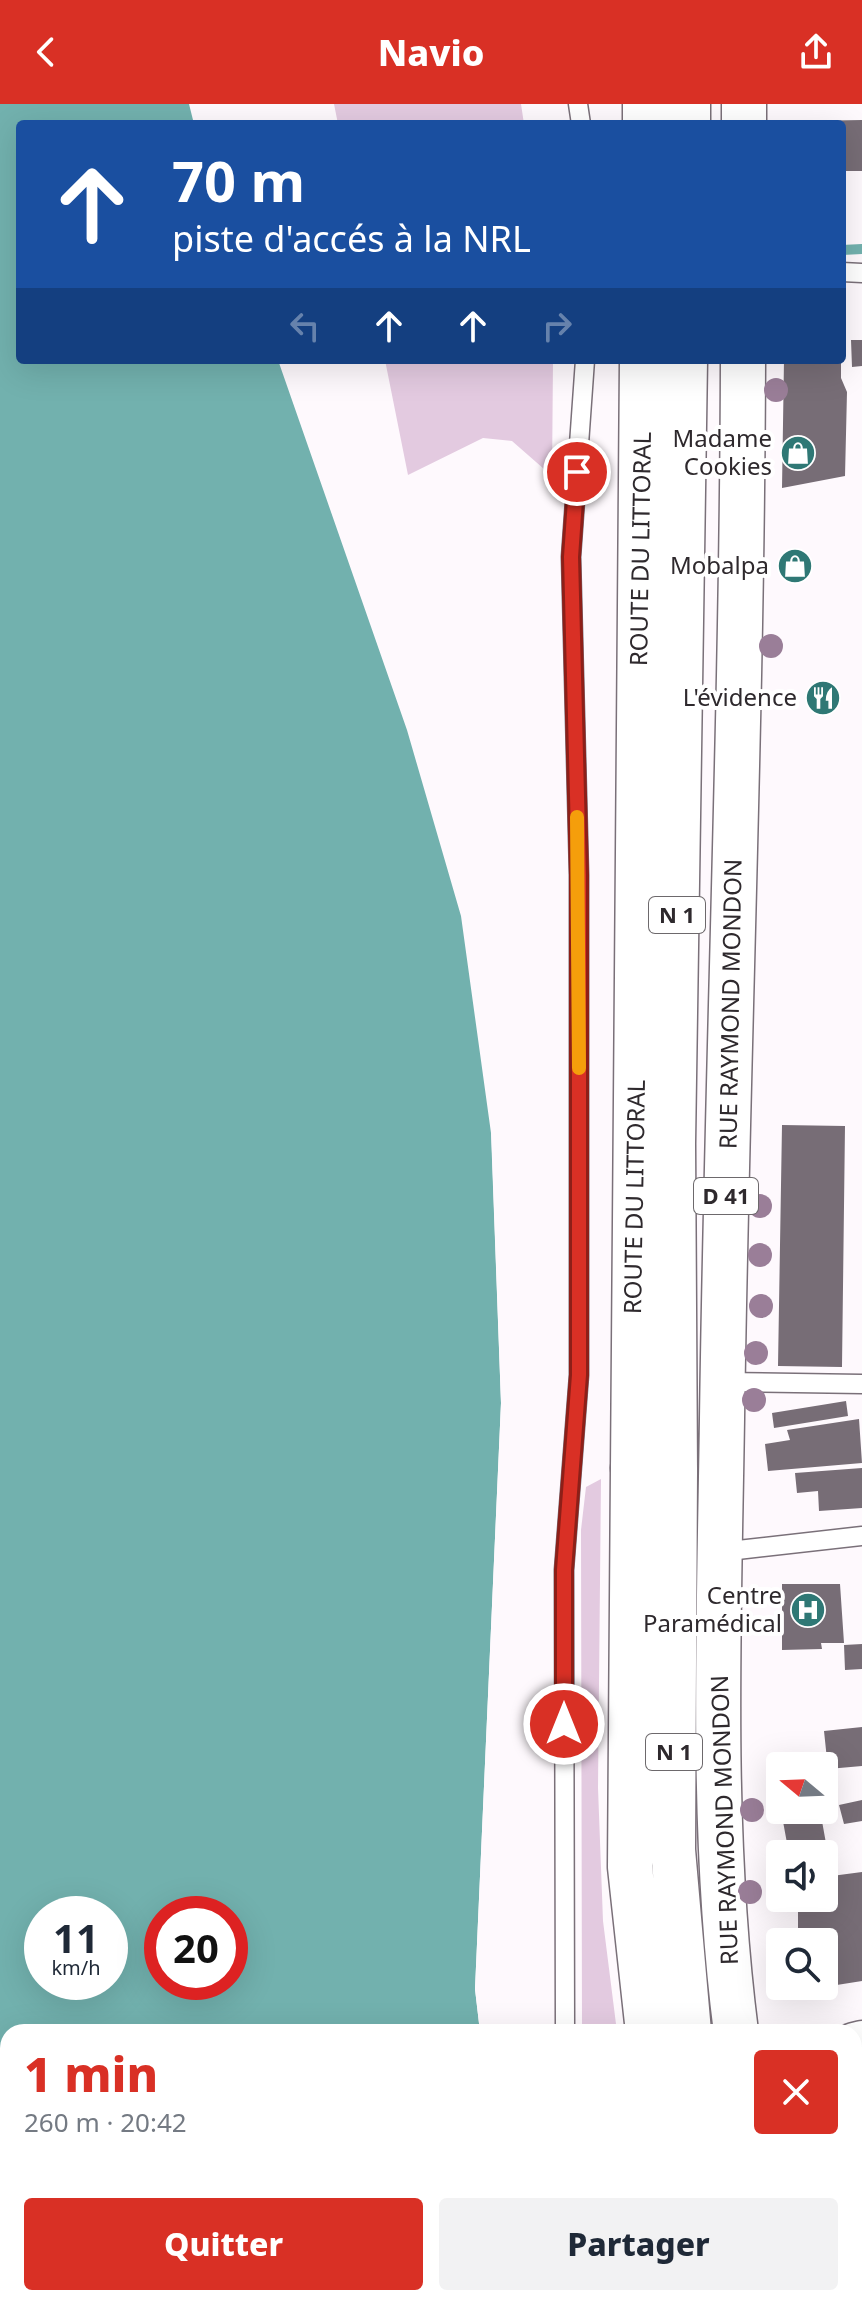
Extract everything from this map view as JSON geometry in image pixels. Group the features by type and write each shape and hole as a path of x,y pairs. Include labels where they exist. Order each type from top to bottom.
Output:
{"main road":[{"name":"ROUTE DU LITTORAL","path":"642,364 630,1867 647,2024"},
{"name":"ROUTE DU LITTORAL","path":"685,364 673,1144 673,1850 688,2024"},
{"name":"RUE RAYMOND MONDON","path":"735,2024 729,1982 721,1797 720,1552 743,364"}],"lane":[{"path":"565,2024 564,1570 579,1375 579,875 571,557 585,364"},
{"path":"722,1382 862,1384"},
{"path":"720,1552 862,1536"}],"shaded area":[{"path":"334,104 521,104 523,120 337,120"},
{"path":"386,364 553,364 552,476 512,441 483,438 408,475"},
{"path":"601,1479 598,1788 603,1921 616,2024 582,2024 581,1530 586,1487"}],"water":[{"path":"0,104 189,104 193,120 16,120 16,364 279,364 407,730 461,916 491,1133 501,1403 475,1989 479,2024 0,2024"}],"pier":[{"path":"490,1098 495,1133 505,1403 479,1989 483,2024 479,2024 475,1989 501,1403"}],"building":[{"path":"846,120 862,120 862,171 846,171"},
{"path":"851,340 862,340 862,366 852,367"},
{"path":"784,364 841,364 841,378 847,392 845,476 782,488"},
{"path":"782,1125 845,1126 842,1367 778,1366"},
{"path":"846,1401 848,1416 774,1428 772,1413"},
{"path":"859,1419 862,1463 768,1471 765,1444 790,1440 787,1430"},
{"path":"862,1468 862,1508 819,1511 818,1491 797,1493 795,1473"},
{"path":"782,1584 840,1584 844,1643 821,1643 822,1649 782,1650"},
{"path":"862,1644 862,1669 845,1670 844,1645"},
{"path":"862,1727 862,1766 838,1768 838,1752 826,1752 824,1731"},
{"path":"862,1800 862,1821 844,1824 839,1805"},
{"path":"783,1824 823,1824 825,1840 786,1840"},
{"path":"862,1872 862,1981 838,1985 838,1928 798,1928 798,1912 838,1912 838,1875"}],"waterway":[{"path":"846,250 862,249"}],"slow traffic":[{"path":"577,817 579,1068"}],"place":[{"name":"Madame Cookies","path":"798,453"},
{"name":"Mobalpa","path":"795,566"},
{"name":"L'évidence","path":"823,698"},
{"name":"Centre Paramédical","path":"808,1610"}],"route":[{"path":"564,1724 564,1570 579,1375 579,875 571,557 577,472"}]}
